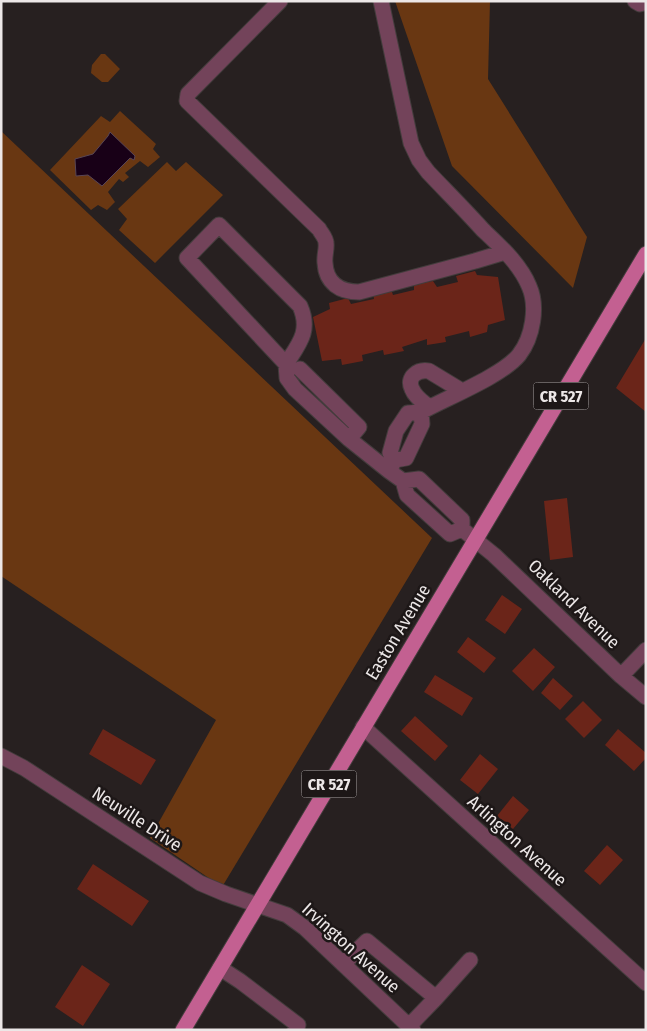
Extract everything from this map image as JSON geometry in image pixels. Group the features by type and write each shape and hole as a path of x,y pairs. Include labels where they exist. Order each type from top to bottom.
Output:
{"main road":[{"name":"Easton Avenue","path":"182,1030 475,539 640,274 646,254"}],"street":[{"path":"280,1 188,94 187,101 318,230 326,241 325,262 328,278 347,292 359,292 505,252"},
{"path":"381,1 411,143 418,160 505,252 529,285 534,301 527,340 519,355 497,373 425,409"},
{"path":"635,1 640,4 646,2"},
{"path":"293,367 187,258 219,225 300,306 304,315 304,338 293,367 287,378 295,389 349,439 392,466 406,458 422,424 425,409 411,388 411,380 416,373 423,370 430,371 462,391"},
{"name":"Oakland Avenue","path":"392,466 403,481 407,496 450,534 462,529 494,554 621,676 646,697"},
{"path":"621,676 646,650"},
{"name":"Arlington Avenue","path":"363,727 646,983"},
{"name":"Neuville Drive","path":"1,756 24,768 200,883 257,904"},
{"name":"Irvington Avenue","path":"257,904 287,915 305,928 411,1028"},
{"path":"343,964 368,941 436,998"},
{"path":"411,1028 470,960"},
{"path":"220,968 298,1025 295,1030"}],"shaded area":[{"path":"395,1 490,1 488,79 587,237 573,288 452,166"},
{"path":"101,54 105,54 120,69 108,82 102,82 91,73 92,65"},
{"path":"120,111 156,144 153,149 160,157 148,167 140,161 125,173 129,177 123,182 119,179 108,192 115,202 107,210 98,205 91,210 50,170 101,116 110,122"},
{"path":"1,131 432,538 222,887 150,838 216,720 1,576"},
{"path":"110,132 135,156 134,160 130,158 102,186 88,175 76,176 75,159 93,154"},
{"path":"167,162 176,171 186,162 223,195 155,263 119,230 127,219 118,209"}],"building":[{"path":"475,271 477,275 498,277 505,320 488,325 487,332 470,337 469,331 445,337 446,342 427,345 427,339 402,347 404,351 384,355 383,350 362,355 363,361 342,365 341,359 322,361 313,317 330,309 329,303 348,298 351,304 374,299 373,293 391,289 393,295 414,290 414,284 433,281 437,287 458,282 456,276"},
{"path":"646,338 646,412 616,388"},
{"path":"567,498 573,557 550,560 544,501"},
{"path":"502,595 522,609 505,634 485,620"},
{"path":"468,637 496,658 484,673 457,652"},
{"path":"534,648 555,667 533,691 512,671"},
{"path":"435,675 473,698 462,716 424,692"},
{"path":"553,678 573,696 560,710 541,693"},
{"path":"583,701 602,720 584,738 565,719"},
{"path":"415,716 448,746 435,761 401,731"},
{"path":"103,729 156,760 141,785 89,754"},
{"path":"618,729 646,753 646,758 634,771 605,745"},
{"path":"480,754 498,769 478,794 460,780"},
{"path":"513,796 529,810 513,829 497,816"},
{"path":"607,845 623,860 600,885 584,871"},
{"path":"93,864 149,901 132,926 77,889"},
{"path":"82,965 110,984 83,1026 55,1007"}]}
